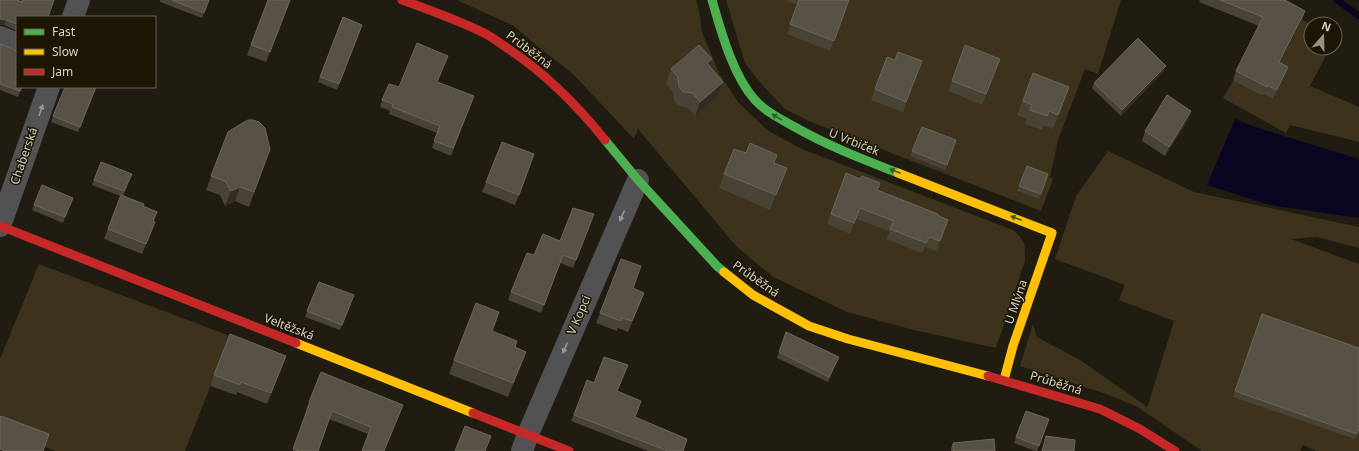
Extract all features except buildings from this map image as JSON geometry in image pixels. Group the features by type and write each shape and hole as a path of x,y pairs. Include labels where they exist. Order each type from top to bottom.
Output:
{"street":[{"path":"73,16 79,0"},
{"name":"Průběžná","path":"402,0 448,17 486,34 522,58 555,85 586,116 638,180 717,266 753,295 809,326 848,339 1004,380 1100,409 1140,429 1175,451"},
{"name":"U Vrbiček","path":"712,0 728,52 743,82 755,100 772,114 814,138 840,150 1052,233"},
{"path":"0,37 16,44"},
{"name":"Chaberská","path":"0,226 49,88"},
{"name":"V Kopci","path":"525,443 638,180"},
{"name":"Veltěžská","path":"0,226 525,443 569,451"},
{"name":"U Mlýna","path":"1004,380 1052,233"}],"shaded area":[{"path":"457,0 696,0 702,32 719,73 738,102 767,130 802,149 1013,230 1023,240 1025,247 1025,261 996,348 914,330 847,312 773,277 736,246 638,129 634,139 573,74 514,26"},
{"path":"726,0 1121,0 1098,74 1085,69 1058,140 1050,177 1053,179 1041,211 811,122 785,109 764,87 745,63"},
{"path":"1303,20 1303,56 1326,56 1310,86 1359,107 1359,142 1290,125 1286,133 1223,98 1233,81 1263,96"},
{"path":"1235,119 1252,126 1359,159 1359,218 1270,205 1207,185"},
{"path":"1108,151 1194,192 1359,227 1359,248 1317,237 1291,239 1359,264 1359,451 1316,451 1303,445 1300,451 1202,451 1136,406 1103,393 1020,366 1033,324 1037,337 1080,360 1147,408 1174,321 1119,300 1125,285 1055,259 1076,196"},
{"path":"39,264 230,336 185,451 55,451 0,429 0,359"}],"waterway":[{"path":"1337,0 1359,16"}],"traffic: fast":[{"path":"712,0 734,66 747,90 759,104 778,118 831,146 898,173"},
{"path":"605,140 638,180 724,272"}],"traffic: slow":[{"path":"898,173 1052,233 1013,346 1004,380"},
{"path":"724,272 753,295 809,326 848,339 988,376"},
{"path":"296,343 473,413"}],"traffic: jam":[{"path":"402,0 464,24 499,42 534,68 560,90 605,140"},
{"path":"0,226 296,343"},
{"path":"988,376 1100,409 1140,429 1175,451"},
{"path":"473,413 569,451"}]}
